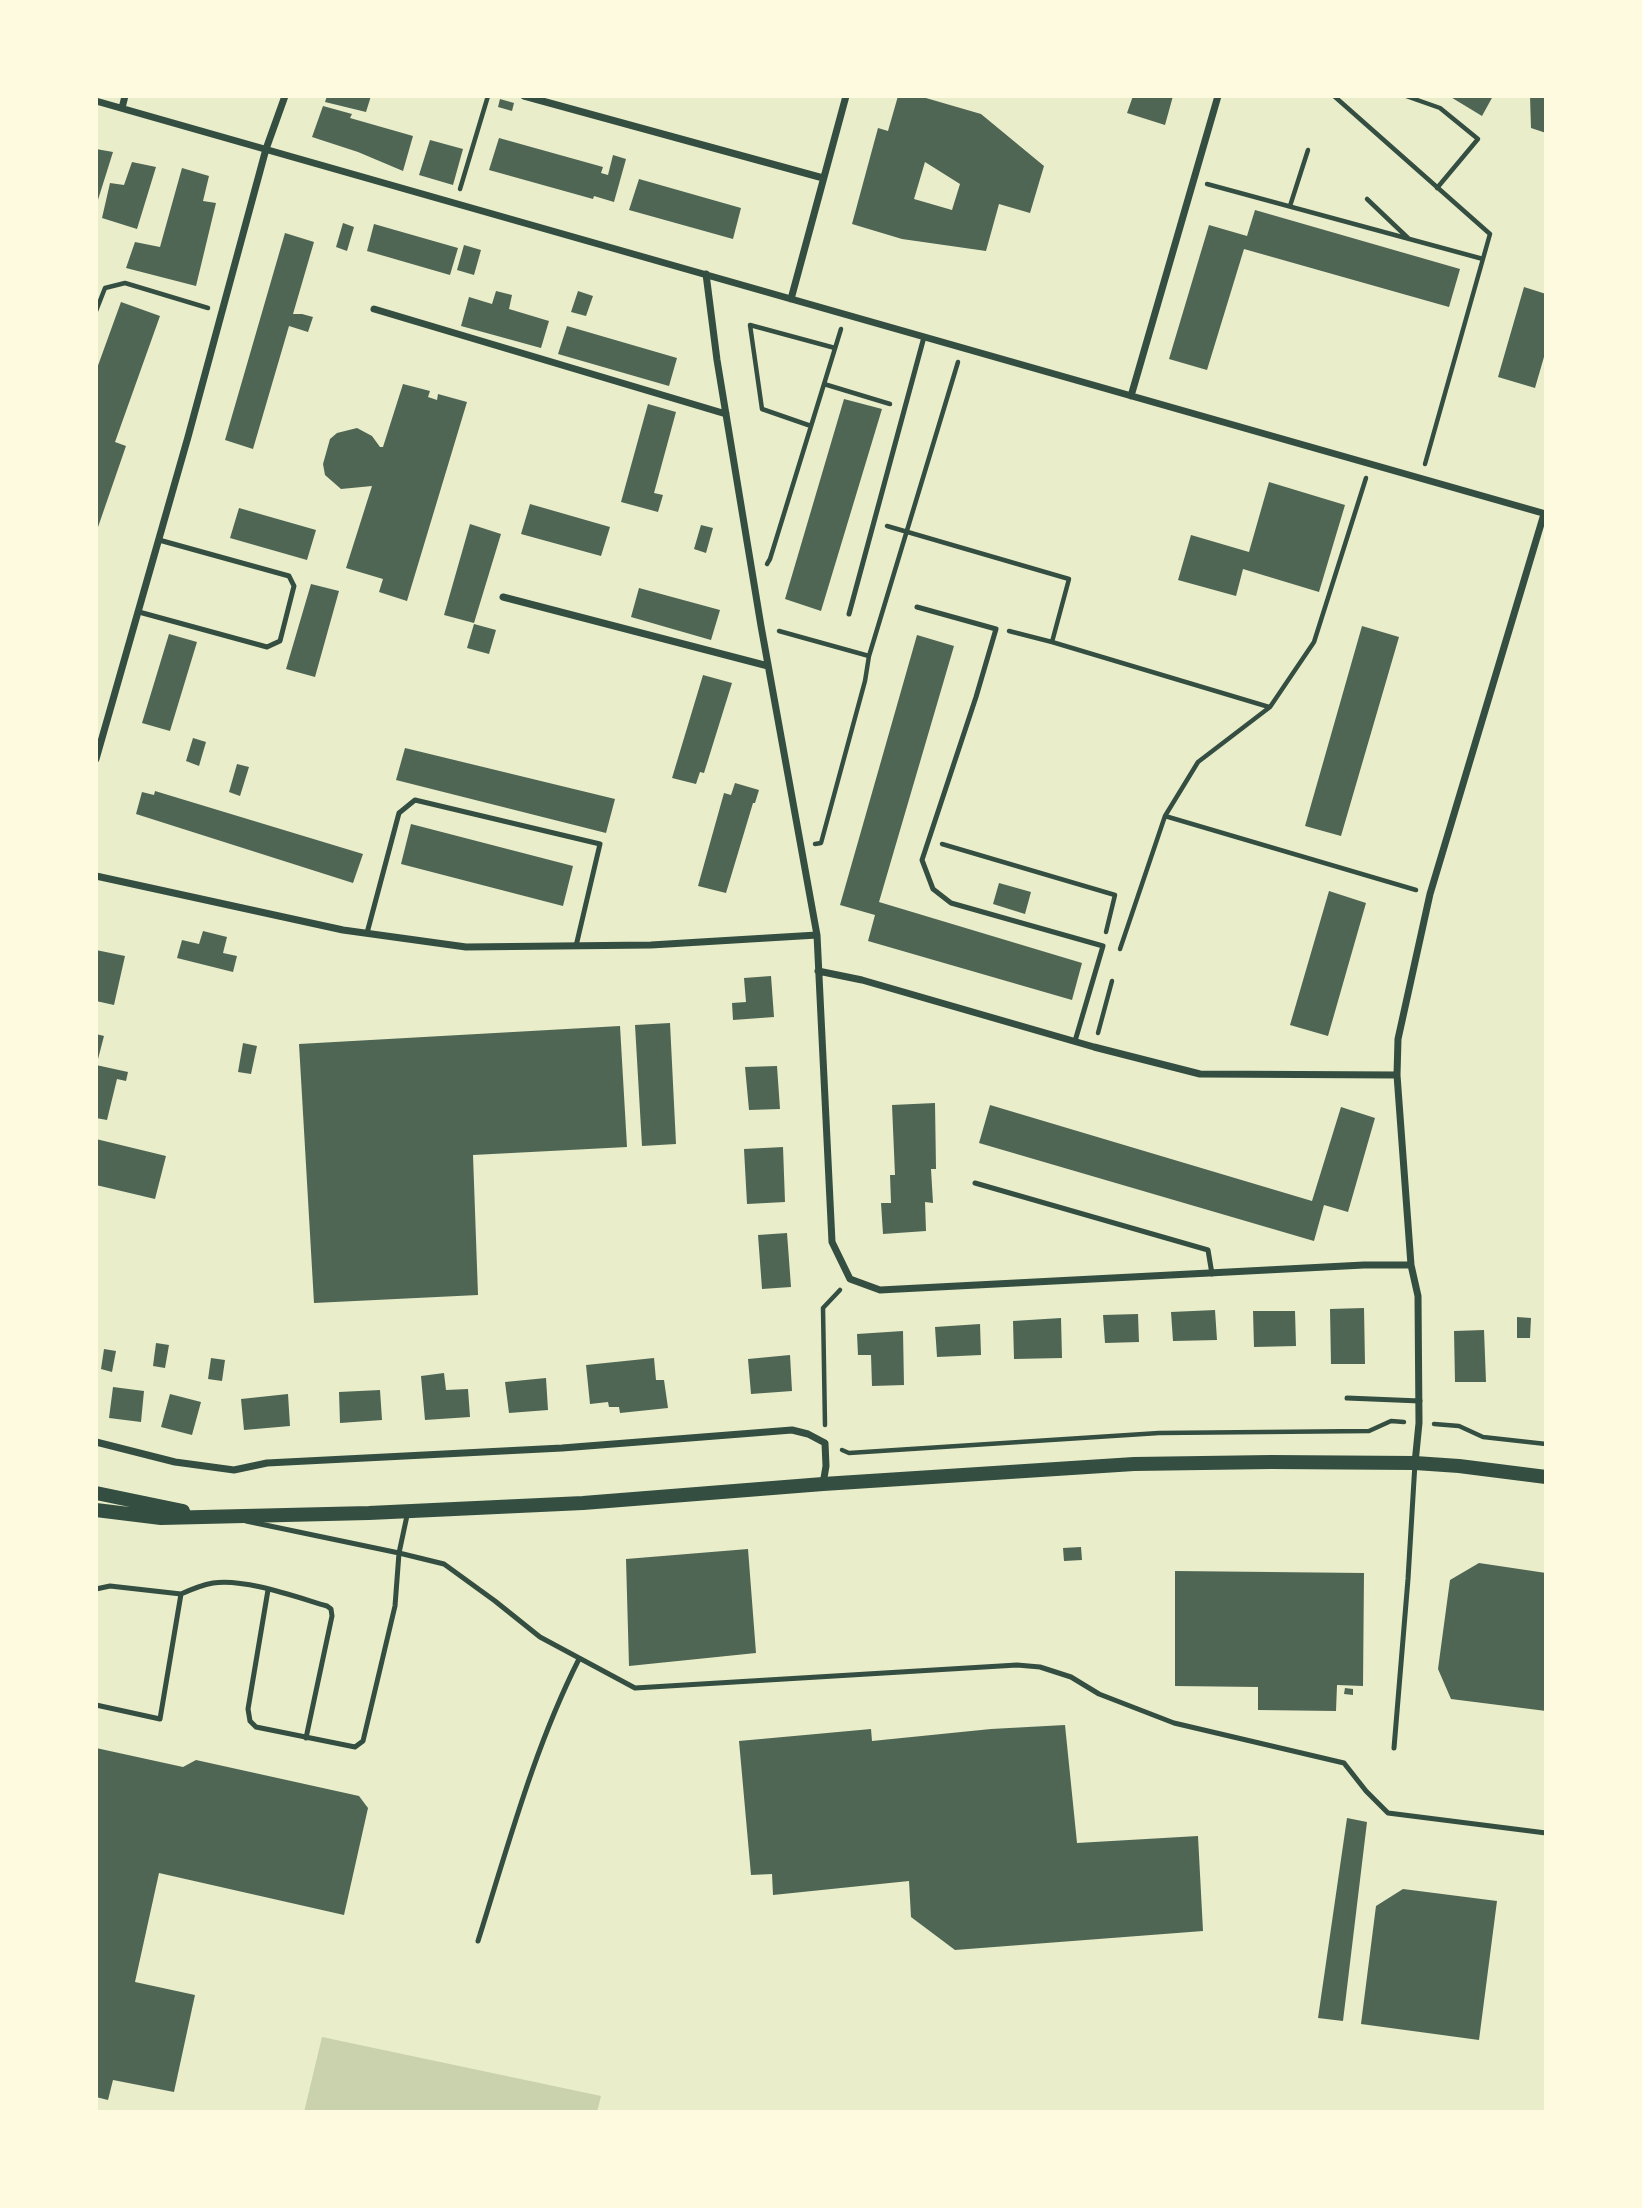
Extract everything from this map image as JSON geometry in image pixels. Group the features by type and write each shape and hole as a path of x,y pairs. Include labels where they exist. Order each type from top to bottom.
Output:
{"main road":[{"path":"96,1510 161,1518 408,1511 583,1503 1134,1464 1415,1463 1546,1477"},
{"path":"96,1493 166,1509"},
{"path":"96,1503 226,1517"}],"street":[{"path":"122,108 125,96"},
{"path":"96,759 159,540 265,149 285,96"},
{"path":"524,96 823,178"},
{"path":"791,299 846,96"},
{"path":"1131,396 1218,96"},
{"path":"96,101 1545,514 1430,894 1398,1040 1397,1075 1411,1265 1418,1296 1420,1401 1415,1463"},
{"path":"706,274 753,580 817,934 832,1242 850,1279 880,1290 1364,1265 1411,1265"},
{"path":"374,309 726,415"},
{"path":"503,597 768,666"},
{"path":"96,876 316,925 466,947 650,945 817,934"},
{"path":"818,971 862,980 1094,1047 1200,1074 1397,1075"},
{"path":"96,1442 175,1462 234,1470 267,1463 548,1448 792,1430 808,1434 825,1443 823,1485"}],"lane":[{"path":"849,614 924,337"},
{"path":"139,612 267,647 280,641 294,586 289,576 159,540"},
{"path":"917,607 996,629 922,860 933,889 951,903 1103,946 1075,1041"},
{"path":"367,933 399,813 415,800 600,844 576,946"},
{"path":"975,1183 1208,1250 1212,1274"},
{"path":"1347,1398 1420,1401"},
{"path":"1394,1748 1415,1463"},
{"path":"268,1590 248,1709 250,1721 256,1727 355,1747 363,1741 395,1606 398,1553 408,1511"},
{"path":"226,1517 444,1564 540,1637 635,1688 1017,1665 1040,1667 1071,1678 1099,1694 1174,1723 1344,1763 1388,1813 1546,1833"},
{"path":"96,1589 110,1586 181,1594 216,1582 242,1584 327,1605 332,1616 306,1738"},
{"path":"96,1705 160,1719 181,1594"},
{"path":"478,1941 515,1823 559,1699 579,1659"}],"path":[{"path":"456,203 488,96"},
{"path":"1334,96 1490,234 1420,479"},
{"path":"1406,96 1440,108 1478,139 1437,188"},
{"path":"1290,206 1308,149"},
{"path":"1194,180 1483,259"},
{"path":"1367,199 1409,239"},
{"path":"96,311 105,288 125,284 221,312"},
{"path":"753,580 770,559 845,314"},
{"path":"811,426 762,410 750,325 835,348"},
{"path":"802,846 821,843 865,681 869,656 962,348"},
{"path":"824,384 905,408"},
{"path":"1120,951 1165,816 1198,762 1270,707 1314,642 1370,464"},
{"path":"874,522 1069,579 1052,642"},
{"path":"761,626 869,656"},
{"path":"996,629 1025,634 1270,707"},
{"path":"1165,816 1430,894"},
{"path":"928,840 1115,895 1103,946"},
{"path":"1094,1047 1113,975"},
{"path":"850,1279 823,1308 825,1443 849,1454 1159,1433 1369,1431 1391,1422 1460,1426 1483,1437 1546,1444"}],"green space":[{"path":"322,2037 601,2096 597,2112 304,2112"}],"building":[{"path":"327,96 371,96 366,112 325,102"},
{"path":"898,96 919,96 981,114 1044,166 1030,213 999,204 986,251 902,239 852,224 878,128 888,131","holes":["925,162 960,184 952,210 914,199"]},
{"path":"1133,96 1173,96 1165,125 1127,113"},
{"path":"1449,96 1493,96 1482,116"},
{"path":"1530,96 1546,96 1546,133 1531,128"},
{"path":"500,99 514,103 512,111 498,107"},
{"path":"323,106 352,114 350,118 413,136 403,171 312,137"},
{"path":"499,138 603,167 601,173 608,175 613,155 626,159 614,202 594,196 593,199 489,170"},
{"path":"430,140 463,149 453,185 419,175"},
{"path":"96,149 113,152 97,203 96,203"},
{"path":"132,162 156,167 137,229 102,218 110,183 124,185"},
{"path":"182,168 209,176 203,201 216,203 196,286 126,268 135,242 160,247"},
{"path":"639,179 741,208 733,239 629,210"},
{"path":"1255,210 1460,269 1449,307 1244,249 1207,370 1169,359 1209,225 1247,236"},
{"path":"343,223 354,227 347,251 336,247"},
{"path":"374,224 458,248 450,275 367,251"},
{"path":"285,233 314,242 293,314 313,317 308,332 289,326 253,449 225,440"},
{"path":"464,245 481,250 474,275 457,270"},
{"path":"1524,287 1546,294 1546,350 1535,388 1498,377"},
{"path":"496,291 512,295 509,309 549,321 541,348 461,326 469,297 492,304"},
{"path":"578,291 593,296 586,316 571,312"},
{"path":"121,302 160,316 115,442 126,446 97,530 96,371"},
{"path":"567,326 677,358 669,386 558,354"},
{"path":"403,384 430,391 428,397 437,400 438,394 467,402 407,601 379,592 383,579 346,568 372,486 341,489 325,475 323,464 330,439 337,433 357,428 372,436 380,447 383,447"},
{"path":"844,399 882,409 821,611 785,599"},
{"path":"648,404 676,412 654,493 663,495 658,512 621,502"},
{"path":"1269,482 1345,505 1319,592 1243,569 1236,596 1178,580 1191,535 1249,552"},
{"path":"530,504 610,527 601,556 521,534"},
{"path":"239,508 316,530 307,560 230,538"},
{"path":"470,524 501,534 474,623 444,615"},
{"path":"701,525 713,528 706,553 694,549"},
{"path":"311,584 339,591 315,677 286,669"},
{"path":"639,588 720,610 711,640 631,617"},
{"path":"474,624 496,630 489,654 467,648"},
{"path":"1362,626 1399,637 1341,836 1305,826"},
{"path":"169,634 197,642 170,731 142,723"},
{"path":"917,635 954,646 879,902 1082,963 1072,1000 868,941 875,915 840,905"},
{"path":"703,675 732,683 704,773 700,772 696,784 672,778"},
{"path":"193,738 206,742 199,766 186,761"},
{"path":"405,748 615,799 606,833 396,780"},
{"path":"237,764 249,767 240,796 229,792"},
{"path":"735,783 759,790 726,893 698,886 724,793 731,795"},
{"path":"155,791 363,854 353,883 136,814 142,792 154,795"},
{"path":"411,824 573,866 563,906 401,864"},
{"path":"999,883 1031,892 1025,914 993,904"},
{"path":"1329,891 1366,903 1328,1036 1290,1025"},
{"path":"203,931 227,937 223,953 237,956 233,972 177,958 182,940 199,944"},
{"path":"96,950 125,956 114,1005 96,1001"},
{"path":"771,976 774,1017 733,1020 732,1003 746,1002 744,978"},
{"path":"670,1023 676,1144 642,1146 635,1025"},
{"path":"620,1026 627,1147 473,1155 478,1295 314,1303 299,1044"},
{"path":"96,1034 104,1036 97,1063 96,1063"},
{"path":"243,1043 257,1046 251,1074 238,1072"},
{"path":"96,1065 128,1072 126,1081 117,1079 107,1120 96,1118"},
{"path":"777,1066 780,1109 749,1110 745,1067"},
{"path":"935,1103 936,1169 931,1169 933,1203 925,1202 926,1231 883,1234 881,1203 891,1203 890,1175 895,1175 892,1105"},
{"path":"990,1105 1312,1201 1341,1107 1375,1118 1348,1212 1324,1205 1314,1241 979,1143"},
{"path":"96,1139 166,1156 155,1199 96,1185"},
{"path":"783,1147 785,1202 747,1204 744,1149"},
{"path":"787,1233 791,1287 762,1289 758,1235"},
{"path":"1364,1308 1365,1364 1331,1364 1330,1309"},
{"path":"1215,1310 1217,1340 1173,1341 1171,1312"},
{"path":"1253,1311 1295,1311 1296,1346 1254,1347"},
{"path":"1138,1314 1139,1342 1105,1343 1103,1315"},
{"path":"1517,1317 1531,1318 1530,1338 1517,1338"},
{"path":"1061,1318 1062,1358 1014,1359 1013,1321"},
{"path":"980,1324 981,1355 937,1357 935,1327"},
{"path":"1484,1330 1486,1382 1455,1382 1454,1331"},
{"path":"903,1331 904,1385 872,1386 871,1355 858,1355 857,1334"},
{"path":"156,1343 169,1345 165,1368 153,1366"},
{"path":"104,1349 116,1351 112,1372 101,1369"},
{"path":"790,1355 792,1391 751,1394 748,1359"},
{"path":"211,1358 225,1360 222,1381 208,1379"},
{"path":"654,1358 656,1380 664,1380 668,1408 620,1413 619,1407 609,1407 608,1402 590,1404 586,1365"},
{"path":"444,1373 446,1390 468,1389 470,1417 425,1420 421,1376"},
{"path":"546,1378 548,1410 509,1413 505,1382"},
{"path":"113,1387 144,1391 141,1422 109,1418"},
{"path":"380,1390 382,1420 340,1423 339,1392"},
{"path":"170,1394 201,1402 192,1435 161,1427"},
{"path":"288,1394 290,1426 244,1430 241,1399"},
{"path":"1081,1547 1082,1560 1064,1561 1063,1548"},
{"path":"748,1549 756,1653 629,1666 626,1559"},
{"path":"1479,1563 1546,1573 1546,1711 1451,1699 1438,1669 1450,1580"},
{"path":"1175,1571 1364,1573 1363,1686 1337,1685 1336,1711 1258,1710 1258,1687 1175,1686"},
{"path":"1345,1688 1353,1689 1353,1695 1344,1694"},
{"path":"1065,1725 1077,1843 1198,1836 1203,1931 955,1950 911,1917 909,1881 773,1895 772,1874 751,1875 739,1741 871,1729 872,1741 991,1729"},
{"path":"96,1748 183,1767 196,1760 359,1796 368,1808 344,1915 159,1873 135,1982 195,1995 174,2092 113,2080 108,2100 96,2097"},
{"path":"1347,1818 1367,1822 1343,2021 1318,2018"},
{"path":"1403,1889 1497,1901 1479,2040 1361,2024 1376,1906"}]}
